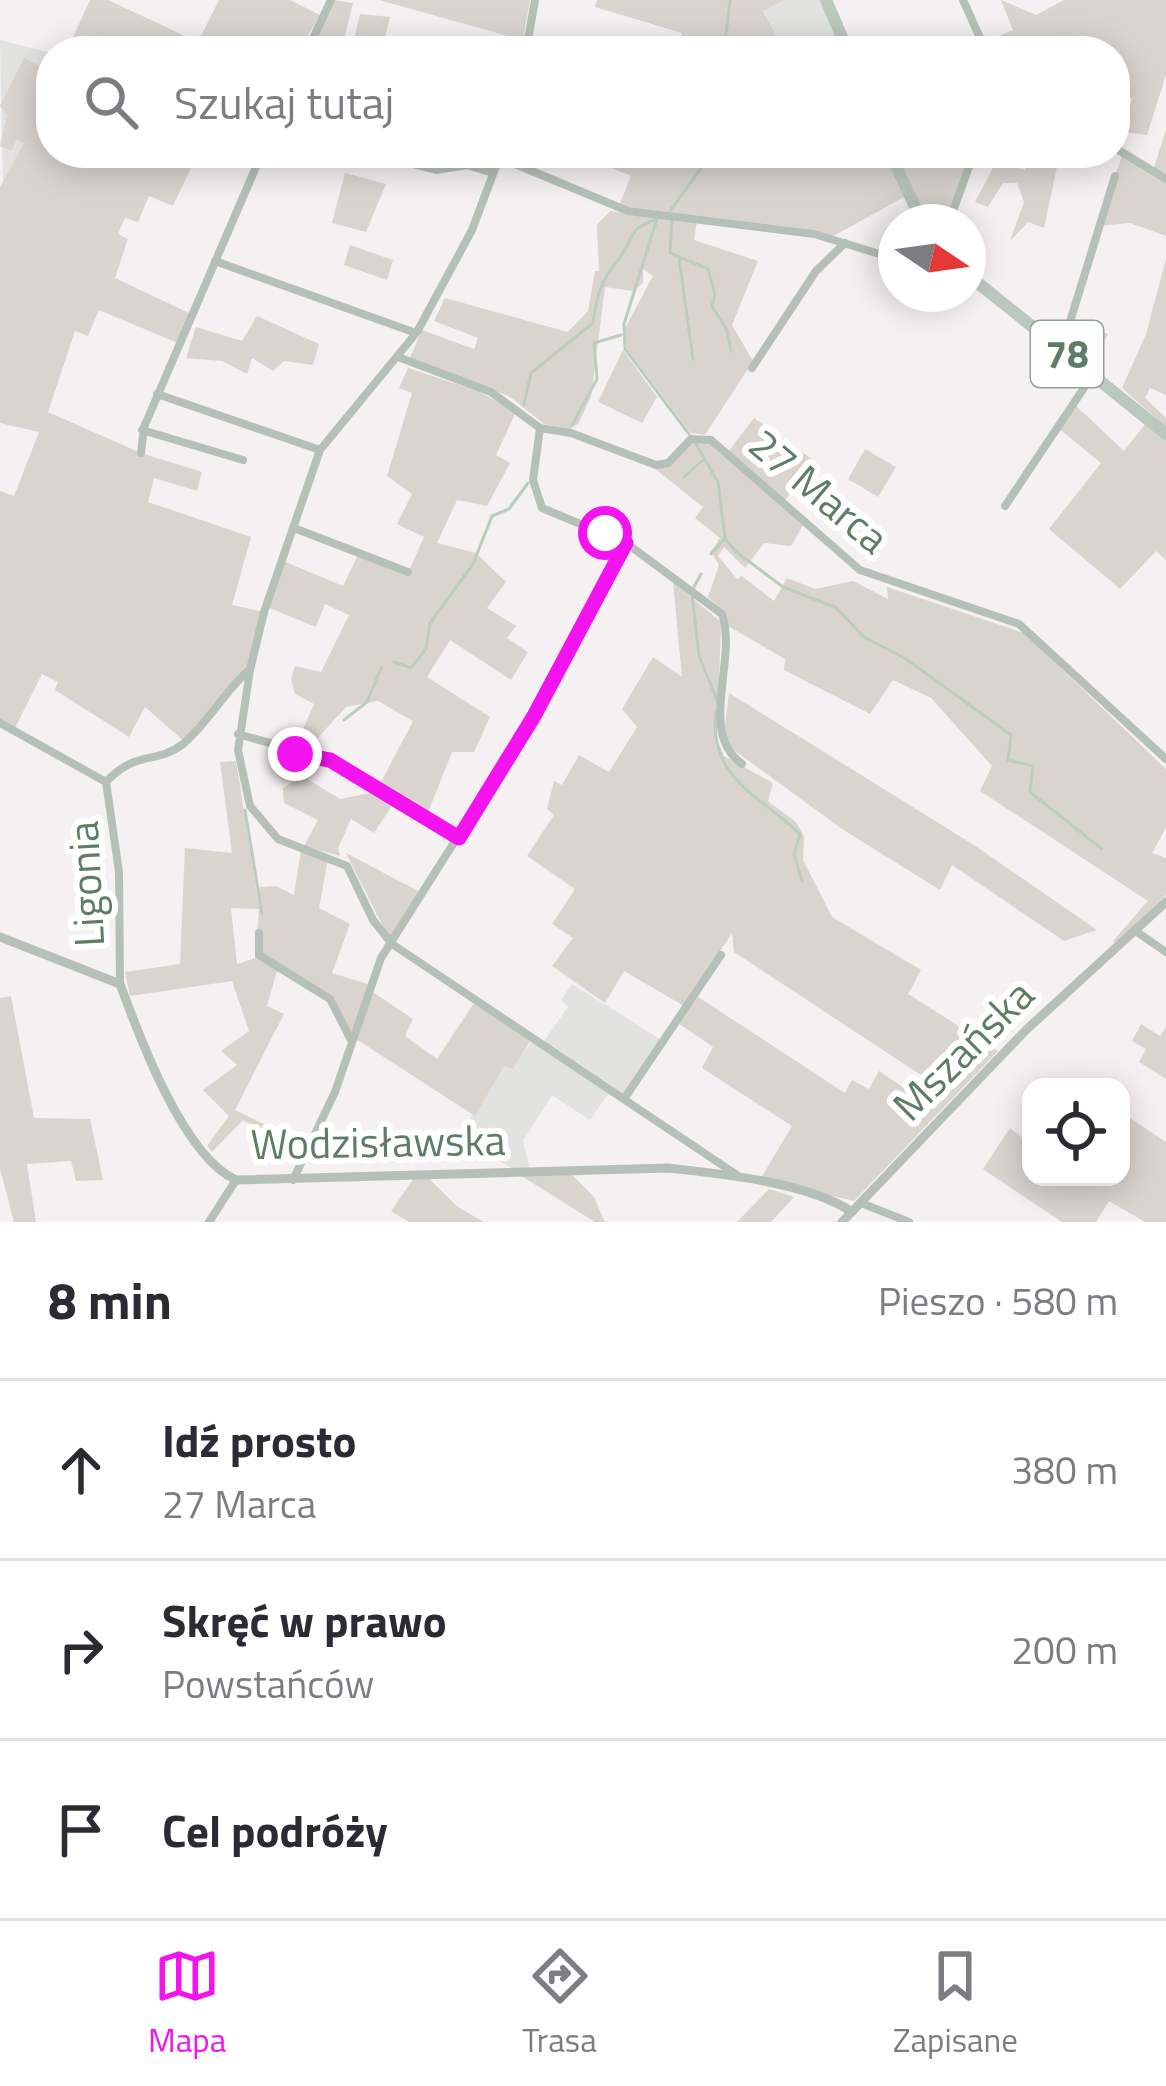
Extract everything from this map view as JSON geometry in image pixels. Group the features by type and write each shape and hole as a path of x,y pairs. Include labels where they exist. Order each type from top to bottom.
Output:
{"main road":[{"path":"826,0 842,36"},
{"path":"897,168 914,204"},
{"name":"78","path":"986,289 1166,434"}],"street":[{"path":"314,36 331,0"},
{"path":"529,36 535,0"},
{"path":"963,0 979,36"},
{"path":"1130,157 1166,179"},
{"path":"140,453 142,430 255,168"},
{"path":"479,168 493,173"},
{"path":"392,944 373,920 347,866 278,839 250,806 241,779 238,734 250,670 320,450 416,333 472,230 495,168"},
{"path":"529,168 628,211 726,220 878,253"},
{"path":"956,204 969,168"},
{"path":"1005,506 1089,371 1069,325 1115,176"},
{"path":"752,368 816,271 845,243"},
{"path":"214,260 416,333"},
{"name":"27 Marca","path":"398,357 490,392 540,428 662,466 691,439 711,440 860,570 1019,624 1166,759"},
{"path":"157,394 320,450"},
{"path":"540,428 533,480 542,508 626,543 722,614 720,729 725,746 742,764"},
{"path":"142,430 243,460"},
{"path":"294,528 408,572"},
{"path":"292,1180 352,1041 381,958 534,716 626,543"},
{"name":"Ligonia","path":"106,782 135,758 163,754 185,742 250,670"},
{"name":"Ligonia","path":"0,723 106,782"},
{"path":"238,734 330,760 459,838"},
{"name":"Ligonia","path":"106,782 119,872 120,984"},
{"name":"Mszańska","path":"842,1222 1026,1030 1166,902"},
{"path":"1137,932 1166,952"},
{"path":"259,933 260,955 330,999 352,1041"},
{"path":"0,938 120,984"},
{"name":"Wodzisławska","path":"392,944 738,1176"},
{"path":"624,1100 721,955"},
{"name":"Wodzisławska","path":"120,984 160,1085 220,1170 236,1180 668,1168 738,1176 834,1202 852,1212"},
{"path":"209,1222 236,1180"},
{"path":"861,1203 909,1222"}],"shaded area":[{"path":"90,0 108,0 185,36 74,36"},
{"path":"219,0 290,0 320,15 307,36 201,36"},
{"path":"333,0 353,3 345,36 317,36"},
{"path":"379,0 530,0 524,36 509,36"},
{"path":"597,0 784,0 763,11 777,36 682,36 595,7"},
{"path":"784,0 822,0 837,36 777,36 763,10"},
{"path":"1001,0 1036,15 1064,0 1166,0 1166,75 1147,135 1130,133 1130,36 998,36 1013,30"},
{"path":"360,14 390,17 386,36 355,36"},
{"path":"0,40 36,49 36,117 3,188"},
{"path":"24,58 36,64 36,168 191,168 173,206 149,196 138,222 125,218 118,234 128,239 115,278 191,314 178,343 99,310 88,336 75,331 48,412 141,453 202,472 197,491 154,478 148,502 251,537 232,605 264,612 250,670 185,742 145,707 129,737 55,690 58,682 42,674 14,730 0,723 0,491 14,496 39,432 0,423 0,187 24,143 17,139 11,151 0,146 7,115 0,106"},
{"path":"1166,130 1166,236 1130,223 1097,226 1118,168 1130,168 1130,157 1153,171"},
{"path":"611,168 891,168 904,197 878,204 878,211 830,238 815,230 619,206 631,176"},
{"path":"903,168 966,168 953,204 920,204"},
{"path":"993,168 1057,168 1044,228 1028,222 1010,241 1024,202 1017,183 1003,183 988,207 975,202"},
{"path":"345,173 386,184 366,232 332,223"},
{"path":"610,211 697,221 694,240 758,261 732,325 753,361 705,435 691,433 627,349 624,330 653,276 643,269 643,283 633,291 605,287 591,397 578,424 570,429 544,424 509,396 409,360 422,330 474,349 478,338 434,321 445,298 568,332 588,311 595,271 599,271 597,225"},
{"path":"350,245 393,260 387,280 344,265"},
{"path":"1166,259 1166,395 1150,388 1145,398 1166,418 1166,427 1122,388 1146,334"},
{"path":"257,316 319,344 313,365 284,361 273,371 252,358 247,374 222,361 186,358 196,327 242,341"},
{"path":"1066,323 1083,332 1088,327 1108,334 1092,365 1040,324"},
{"path":"623,350 657,397 642,423 598,402"},
{"path":"408,368 478,391 516,412 496,455 510,463 487,506 457,500 437,543 476,553 506,582 487,608 516,626 507,638 528,652 511,680 450,640 427,677 490,717 474,752 452,752 427,815 379,786 413,721 378,701 346,707 314,742 303,729 314,704 295,694 291,679 295,666 321,672 349,615 325,604 316,627 267,607 283,561 343,586 358,555 407,575 424,537 397,524 412,494 387,476 412,393 399,388"},
{"path":"1073,403 1124,451 1146,423 1166,439 1166,560 1156,551 1120,589 1049,529 1101,463 1057,427"},
{"path":"754,418 813,460 785,501 728,452"},
{"path":"691,442 713,443 803,525 791,546 764,543 745,568 724,547 718,556 737,579 742,576 774,601 787,578 815,589 853,581 888,599 887,587 1024,633 1166,769 1166,828 1152,853 1166,858 1166,895 1117,944 1113,941 1148,901 980,791 992,766 931,698 893,680 870,714 784,670 785,659 728,626 723,610 708,597 719,565 711,552 720,538 695,518 703,507 654,468"},
{"path":"865,449 896,467 878,497 848,479"},
{"path":"673,582 721,622 717,740 724,756 773,783 768,801 796,822 804,837 803,860 832,917 921,970 908,994 998,1051 854,1201 761,1178 792,1126 702,1068 713,1047 678,1023 698,997 845,1093 852,1080 869,1089 879,1071 913,1094 930,1081 734,952 732,933 684,1006 624,971 605,1003 552,966 573,938 552,924 575,889 527,856 554,815 547,809 554,781 562,785 579,755 609,772 637,727 622,709 653,657 682,677"},
{"path":"729,693 974,845 1097,930 1064,941 952,865 940,890 842,829 731,748 724,733"},
{"path":"236,761 258,900 260,887 276,886 294,895 301,851 328,859 319,908 350,924 332,973 368,984 350,1038 326,998 277,971 267,1006 284,1014 235,1110 306,1145 295,1169 297,1149 243,1120 212,1152 207,1146 229,1116 203,1090 237,1065 221,1051 249,1031 232,981 130,996 125,972 180,964 185,848 232,853 220,762","holes":["231,908 259,909 255,958 237,964"]},
{"path":"302,776 340,799 375,792 393,804 374,833 351,819 338,848 340,856 304,846 318,820 284,803 283,788"},
{"path":"346,853 420,892 391,942"},
{"path":"572,984 660,1039 624,1094 608,1094 590,1120 552,1095 523,1141 530,1168 513,1169 459,1136 503,1064 512,1067 532,1041 540,1046 544,1041 568,1007 561,1000"},
{"path":"371,991 413,1019 405,1036 437,1059 474,1003 530,1041 513,1069 504,1066 475,1116 356,1039"},
{"path":"11,996 34,1118 90,1119 103,1180 76,1181 71,1161 27,1164 36,1222 14,1222 0,1169 0,998"},
{"path":"1141,1024 1160,1036 1166,1027 1166,1079 1139,1062 1146,1049 1132,1041"},
{"path":"1130,1118 1166,1142 1166,1222 1145,1222 1109,1201 1096,1222 1062,1222 983,1169 1010,1128 1022,1138 1022,1186 1130,1186"},
{"path":"571,1174 594,1197 605,1222 595,1222 520,1175"},
{"path":"414,1178 429,1179 458,1207 484,1222 409,1222 391,1211"},
{"path":"769,1189 794,1197 771,1222 737,1222"}],"waterway":[{"path":"726,36 730,0"},
{"path":"670,211 701,168"},
{"path":"672,218 670,253 708,269 715,294 712,306 727,330 731,351"},
{"path":"657,219 624,324 625,349 689,434"},
{"path":"524,404 531,373 593,323 607,275 635,231 657,219"},
{"path":"679,258 693,359"},
{"path":"572,425 597,379 594,343 621,335"},
{"path":"696,444 718,482 725,538 735,551 783,587 835,607 864,637 906,659 1011,735 1008,760 1033,766 1030,792 1102,849"},
{"path":"684,477 704,459"},
{"path":"394,662 411,668 426,649 430,623 473,564 492,516 509,509 528,483"},
{"path":"711,554 725,538"},
{"path":"694,587 701,574"},
{"path":"692,595 699,656 718,702"},
{"path":"344,720 367,702 381,668"},
{"path":"716,711 716,734 728,769 800,834 794,854 802,881"},
{"path":"245,810 262,914"}],"route":[{"path":"295,754 330,760 459,838 534,716 626,543 605,533"}]}
